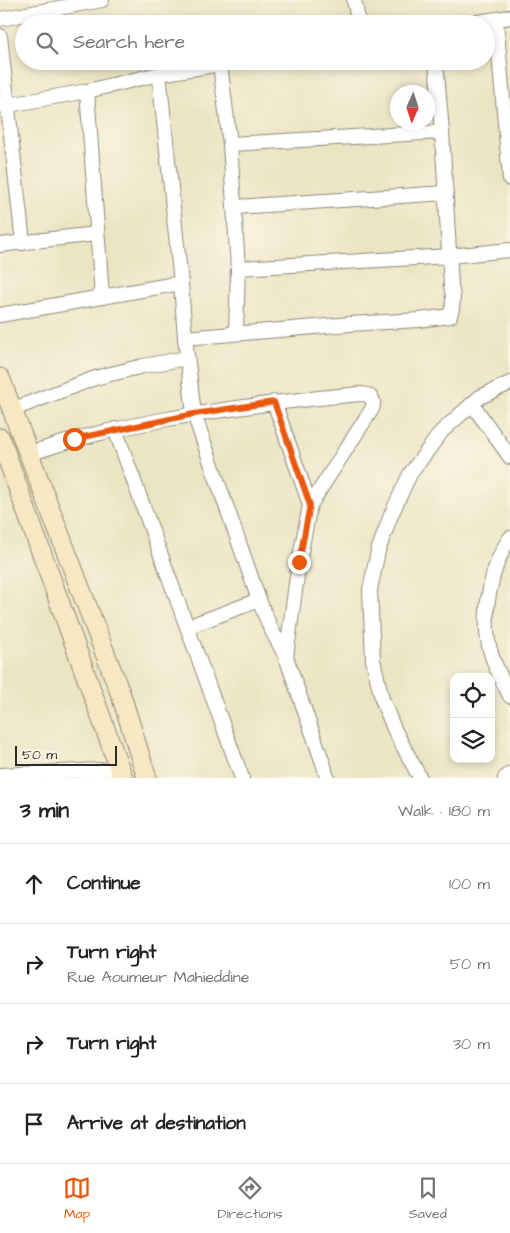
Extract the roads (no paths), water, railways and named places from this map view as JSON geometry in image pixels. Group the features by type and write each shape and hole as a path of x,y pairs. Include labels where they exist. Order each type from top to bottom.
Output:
{"main road":[{"path":"0,378 121,695 147,778"},
{"path":"0,438 122,774"}],"street":[{"path":"21,15 102,0"},
{"path":"354,0 357,15"},
{"path":"0,19 15,16"},
{"path":"510,17 496,20 510,179"},
{"path":"0,36 4,105 23,243"},
{"path":"4,105 87,91 183,70"},
{"path":"221,70 230,144 238,268 236,333"},
{"path":"184,338 420,320 450,316 454,297 437,70"},
{"path":"159,74 181,282 184,338 194,414 259,600 270,627 286,657 327,778"},
{"path":"87,91 102,296"},
{"path":"230,144 442,132"},
{"path":"234,207 446,193"},
{"path":"0,245 96,234"},
{"path":"238,268 450,256 510,250"},
{"path":"0,315 181,282"},
{"path":"11,410 95,378 143,366 187,358"},
{"path":"420,778 403,749 382,699 373,660 370,590 378,551 391,515 410,474 442,431 480,397 510,383"},
{"path":"29,454 74,439 115,429 194,414 274,402 369,395 373,401 372,408 310,505 300,554 286,657"},
{"path":"274,402 310,505"},
{"path":"472,404 510,457"},
{"path":"115,429 242,778"},
{"path":"510,538 494,572 487,614 492,657 510,696"},
{"path":"187,627 259,600"},
{"path":"0,775 122,774"},
{"path":"505,778 510,774"}]}
